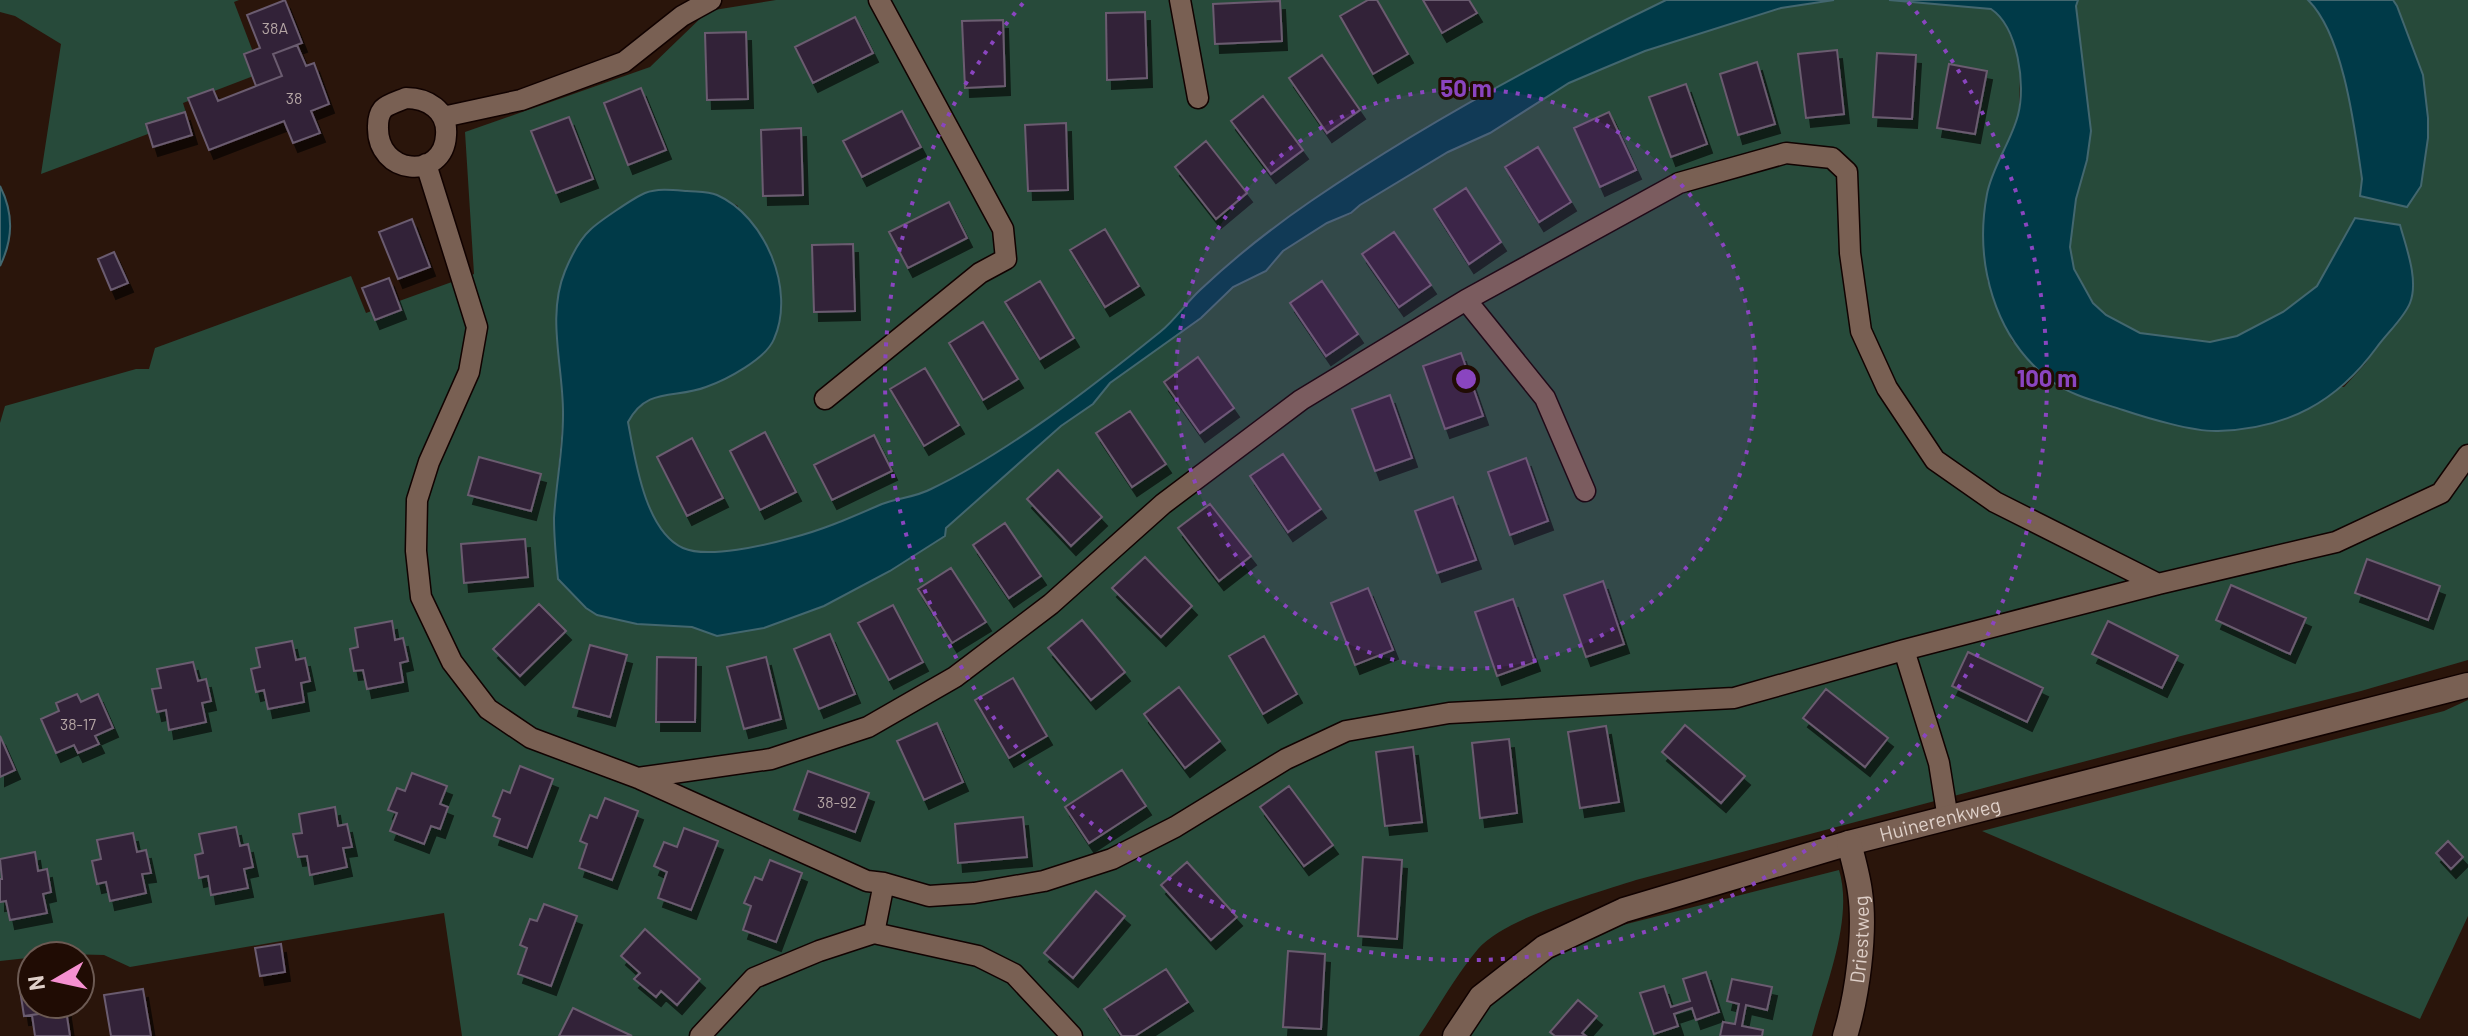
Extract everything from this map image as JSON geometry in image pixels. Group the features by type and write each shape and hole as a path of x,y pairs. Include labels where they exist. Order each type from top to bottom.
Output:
{"street":[{"name":"Huinerenkweg","path":"1455,1036 1481,997 1545,947 1624,910 1849,843 2468,685"},
{"name":"Driestweg","path":"1845,1036 1854,1007 1861,894 1849,843"}],"lane":[{"path":"443,117 521,100 624,62 682,16 711,0"},
{"path":"825,399 980,273 1006,259 1003,229 879,0"},
{"path":"1180,0 1198,98"},
{"path":"406,98 417,98 428,102 443,117 446,139 443,150 426,164 403,166 383,152 377,130 381,111 385,107 406,98"},
{"path":"638,778 771,759 868,727 955,677 1051,604 1163,504 1301,400 1466,300 1679,183 1786,153 1832,158 1847,172 1850,253 1861,331 1887,388 1935,460 1995,502 2158,584"},
{"path":"426,164 477,327 469,372 429,462 417,500 416,551 421,597 452,662 488,709 531,738 638,778 867,881 929,896 974,893 1044,881 1112,859 1175,827 1286,759 1346,731 1449,713 1734,698 2158,584 2336,542 2441,493 2468,455"},
{"path":"1466,300 1545,398 1585,491"},
{"path":"1904,650 1939,763 1948,819"},
{"path":"874,933 884,883"},
{"path":"700,1036 754,978 819,951 874,933 978,956 1014,974 1072,1036"}],"green space":[{"path":"0,0 239,0 234,2 261,73 183,103 188,119 41,174 61,44 15,16 0,12"},
{"path":"776,0 1666,0 1485,94 1397,145 1311,201 1226,266 1165,327 1079,396 960,474 925,492 882,504 837,523 752,547 722,552 683,548 659,526 638,474 628,422 635,412 661,396 705,388 738,206 714,193 669,190 557,300 563,415 554,520 637,624 692,627 717,636 890,571 944,536 946,528 1061,426 1093,404 1110,383 1201,318 1233,287 1266,271 1283,251 1327,223 1351,214 1360,205 1448,152 1490,133 1569,83 1645,51 1781,8 1834,0 1889,0 1991,9 2001,15 2020,66 2019,113 1987,193 1987,280 2012,341 2052,381 2344,387 2410,303 2413,282 2408,253 2355,218 2317,286 2283,312 2237,336 2210,342 2139,333 2106,315 2094,303 2074,269 2070,247 2076,199 2091,131 2076,6 2078,0 2308,0 2331,36 2339,59 2356,136 2361,196 2428,138 2423,75 2393,0 2468,0 2468,660 2361,691 1636,880 1552,908 1509,927 1478,949 1419,1036 462,1036 444,913 130,967 104,955 96,955 96,940 16,940 16,959 0,961 0,423 5,406 136,369 149,369 155,348 351,276 366,313 474,274 465,132 650,67 708,11"},
{"path":"2468,700 2468,916 2420,1019 1982,831 2444,711"},
{"path":"1839,870 1843,889 1840,931 1812,1036 1470,1036 1510,975 1607,929"}],"water":[{"path":"1666,0 1834,0 1781,8 1645,51 1569,83 1490,133 1448,152 1351,213 1327,223 1283,251 1266,271 1233,287 1201,318 1110,383 1093,404 1061,426 946,528 945,536 890,571 824,606 764,628 717,636 692,627 637,624 597,615 558,579 554,518 563,429 556,325 560,289 565,271 586,234 640,195 666,190 717,195 749,219 772,256 781,299 780,320 770,347 744,368 714,384 653,398 644,403 628,422 644,492 659,526 670,539 694,551 722,552 752,547 837,523 882,504 925,492 960,474 1079,396 1165,327 1226,266 1311,201 1397,145 1485,94"},
{"path":"1889,0 2078,0 2076,6 2091,131 2076,199 2070,247 2074,269 2093,303 2106,315 2140,333 2210,342 2237,336 2283,312 2317,286 2355,218 2400,225 2413,284 2407,309 2345,383 2308,409 2266,425 2218,431 2184,427 2095,401 2058,386 2031,362 2015,342 2002,320 1986,271 1983,246 1987,194 2015,125 2020,103 2018,58 2008,29 1991,9"},
{"path":"2308,0 2393,0 2397,6 2423,75 2428,118 2421,186 2407,207 2360,196 2362,179 2346,85 2331,36"},
{"path":"0,186 8,207 10,226 0,266"}],"building":[{"path":"285,0 302,43 273,54 282,76 256,86 244,54 260,48 247,15"},
{"path":"1368,0 1377,0 1408,54 1373,74 1340,16"},
{"path":"1423,0 1469,0 1477,13 1442,33"},
{"path":"1280,1 1282,41 1215,44 1213,4"},
{"path":"1145,12 1147,78 1107,80 1106,13"},
{"path":"855,17 873,53 813,83 795,47"},
{"path":"1003,20 1005,86 965,88 962,21"},
{"path":"746,32 748,99 707,100 705,33"},
{"path":"297,45 306,66 314,63 329,104 311,111 320,133 293,143 284,121 209,150 188,98 213,89 218,101 282,76 273,54"},
{"path":"1837,50 1844,114 1806,118 1798,54"},
{"path":"1877,53 1916,55 1912,119 1873,117"},
{"path":"1322,55 1360,110 1327,133 1289,78"},
{"path":"1757,62 1775,124 1738,135 1720,74"},
{"path":"1949,64 1987,71 1975,134 1937,128"},
{"path":"1686,84 1707,144 1671,157 1649,97"},
{"path":"641,88 666,150 628,165 604,103"},
{"path":"1263,96 1303,150 1271,174 1231,121"},
{"path":"902,111 921,147 862,177 843,141"},
{"path":"185,112 192,135 153,147 146,124"},
{"path":"1609,112 1636,170 1600,187 1574,128"},
{"path":"569,117 593,179 556,193 531,131"},
{"path":"1066,123 1068,190 1028,191 1025,125"},
{"path":"801,128 803,195 763,196 761,130"},
{"path":"1206,141 1247,193 1216,219 1175,167"},
{"path":"1538,147 1571,202 1539,222 1505,167"},
{"path":"1466,188 1501,242 1469,264 1434,209"},
{"path":"949,202 967,238 908,268 889,232"},
{"path":"412,219 430,267 398,279 379,232"},
{"path":"1105,229 1139,286 1105,307 1070,250"},
{"path":"1394,232 1431,285 1399,307 1362,254"},
{"path":"853,244 855,311 814,312 812,245"},
{"path":"114,252 128,283 111,290 98,259"},
{"path":"389,278 401,310 375,320 362,288"},
{"path":"1040,281 1074,338 1040,359 1005,302"},
{"path":"1322,281 1358,334 1326,356 1290,303"},
{"path":"983,322 1018,379 983,400 949,343"},
{"path":"1461,353 1483,416 1445,429 1423,366"},
{"path":"1198,357 1234,408 1200,433 1164,382"},
{"path":"925,368 959,425 924,446 890,389"},
{"path":"1390,395 1412,458 1375,471 1352,409"},
{"path":"1130,411 1166,464 1132,487 1096,433"},
{"path":"765,432 796,492 760,510 730,451"},
{"path":"874,435 892,471 832,500 814,465"},
{"path":"692,438 723,498 687,516 657,457"},
{"path":"1283,454 1321,509 1288,532 1250,476"},
{"path":"479,457 541,474 531,511 468,495"},
{"path":"1526,458 1548,521 1510,535 1488,472"},
{"path":"1058,470 1102,517 1071,546 1027,499"},
{"path":"1453,497 1476,560 1437,573 1415,511"},
{"path":"1210,504 1251,556 1219,581 1178,528"},
{"path":"1005,523 1041,576 1009,598 973,545"},
{"path":"525,539 528,577 464,583 461,544"},
{"path":"1145,557 1192,606 1161,637 1112,588"},
{"path":"2367,559 2440,586 2428,620 2355,593"},
{"path":"951,568 986,622 952,643 918,589"},
{"path":"1603,581 1624,644 1586,657 1564,595"},
{"path":"2231,585 2306,618 2290,654 2216,620"},
{"path":"1368,588 1393,650 1355,665 1331,603"},
{"path":"1513,599 1535,662 1497,676 1475,612"},
{"path":"539,604 566,631 520,676 493,649"},
{"path":"893,605 923,662 889,680 858,623"},
{"path":"1082,620 1125,672 1091,700 1048,648"},
{"path":"392,621 395,640 403,638 408,661 400,663 403,682 367,689 363,670 354,671 350,649 358,647 355,628"},
{"path":"2108,621 2178,656 2162,688 2092,654"},
{"path":"830,634 855,694 819,709 794,649"},
{"path":"1264,636 1297,694 1263,714 1229,656"},
{"path":"292,641 296,660 305,658 310,681 301,683 304,702 268,709 264,690 256,692 251,669 260,667 256,648"},
{"path":"590,645 627,655 610,717 573,707"},
{"path":"1968,652 2043,688 2027,722 1952,686"},
{"path":"657,657 696,658 695,722 656,722"},
{"path":"766,657 781,719 744,729 727,667"},
{"path":"193,662 198,681 206,679 211,701 202,703 206,722 169,730 166,710 157,712 152,689 161,688 157,669"},
{"path":"1013,678 1047,736 1009,758 975,700"},
{"path":"1179,687 1220,741 1185,768 1144,714"},
{"path":"1826,689 1888,738 1865,767 1803,718"},
{"path":"77,694 81,702 98,694 113,728 95,736 99,744 78,753 74,745 56,753 41,719 59,711 56,703"},
{"path":"937,723 963,782 924,800 897,741"},
{"path":"1685,725 1745,776 1721,803 1662,752"},
{"path":"1606,726 1619,802 1580,808 1568,732"},
{"path":"0,736 15,770 0,777"},
{"path":"1509,739 1517,813 1480,818 1472,743"},
{"path":"1413,747 1422,822 1385,826 1376,752"},
{"path":"520,766 553,779 527,848 494,836 500,819 493,816 503,790 510,793"},
{"path":"1122,770 1146,806 1089,843 1065,807"},
{"path":"808,771 869,793 855,832 794,810"},
{"path":"412,773 447,786 440,804 448,807 440,829 431,826 424,844 390,831 397,813 388,810 397,788 405,791"},
{"path":"1289,786 1333,845 1304,866 1260,807"},
{"path":"605,798 638,811 612,880 579,868 587,844 580,841 590,815 597,818"},
{"path":"335,807 338,826 347,824 352,847 343,848 347,867 310,875 307,856 298,857 293,834 302,833 299,814"},
{"path":"1023,817 1027,857 958,863 955,824"},
{"path":"236,827 240,846 248,844 253,867 244,869 248,888 211,895 208,876 199,878 195,855 203,853 199,834"},
{"path":"684,828 718,841 691,910 658,898 667,872 654,866 664,842 677,847"},
{"path":"133,833 137,852 146,850 151,873 142,874 146,893 110,901 106,882 97,884 92,861 101,859 97,840"},
{"path":"2448,841 2463,857 2451,869 2436,853"},
{"path":"35,852 38,871 47,869 51,892 43,894 47,913 10,920 6,901 0,902 0,859"},
{"path":"1363,857 1402,860 1397,939 1358,936"},
{"path":"770,860 802,873 776,942 743,930 751,906 744,903 755,877 762,880"},
{"path":"1187,862 1237,917 1211,940 1161,885"},
{"path":"1096,891 1125,916 1073,978 1044,953"},
{"path":"544,904 577,916 551,986 518,974 527,948 520,945 530,919 537,921"},
{"path":"645,929 700,979 677,1005 661,991 656,997 634,979 640,973 621,956"},
{"path":"281,944 285,972 260,976 255,948"},
{"path":"1288,951 1325,954 1321,1029 1283,1027"},
{"path":"1166,969 1188,1002 1135,1036 1122,1036 1104,1009"},
{"path":"1706,972 1719,1012 1696,1020 1692,1008 1674,1014 1678,1026 1654,1034 1640,993 1664,986 1671,1007 1690,1001 1683,979"},
{"path":"1732,979 1772,987 1767,1010 1746,1005 1742,1026 1763,1030 1762,1036 1720,1036 1723,1022 1735,1024 1739,1004 1727,1001"},
{"path":"143,989 151,1036 111,1036 104,995"},
{"path":"1578,1000 1597,1016 1582,1033 1586,1036 1555,1036 1550,1032"},
{"path":"573,1008 632,1036 559,1036"},
{"path":"33,1020 68,1020 70,1036 35,1036"}]}
